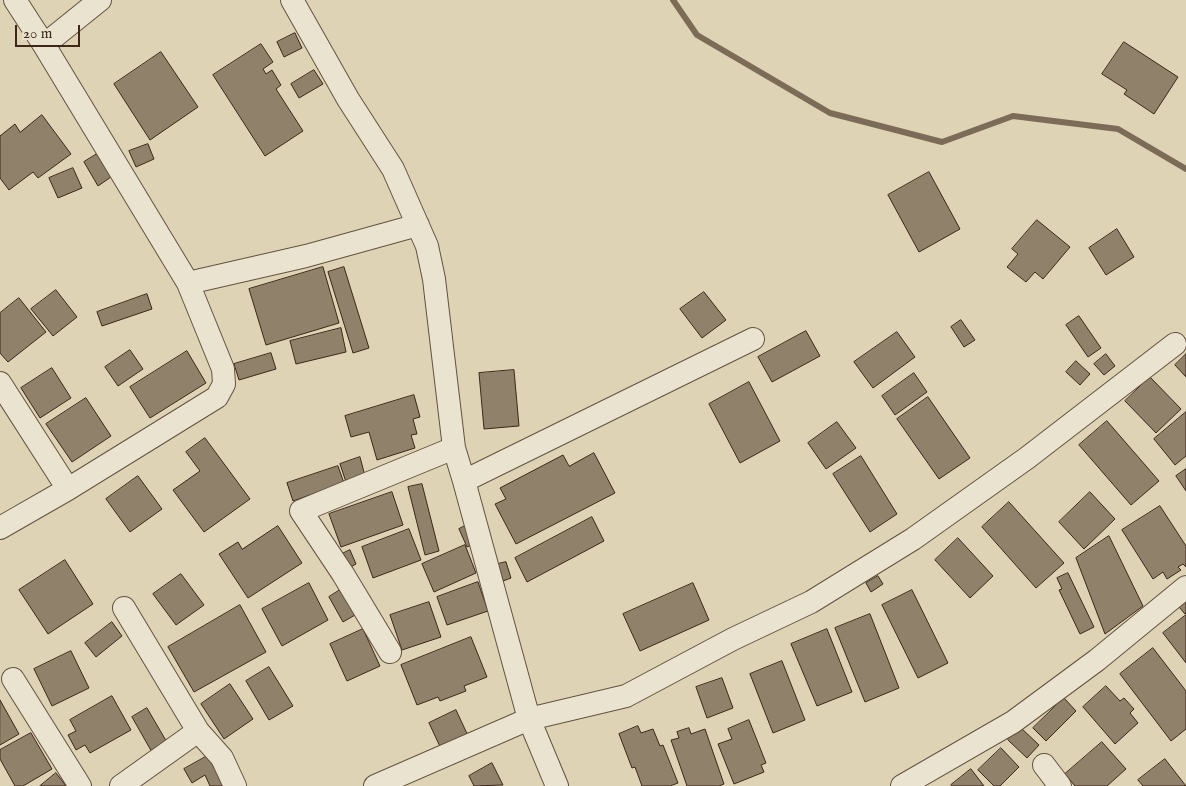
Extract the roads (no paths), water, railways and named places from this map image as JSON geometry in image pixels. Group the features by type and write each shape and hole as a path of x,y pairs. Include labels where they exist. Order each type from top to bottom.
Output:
{"street":[{"path":"0,528 68,489 217,397 224,384 223,369 188,283 44,45 14,0"},
{"path":"44,45 100,0"},
{"path":"292,0 348,99 393,169 428,246 434,279 454,448 529,719 557,786"},
{"path":"188,283 306,256 418,224"},
{"path":"464,481 754,339"},
{"path":"375,786 529,719 626,696 733,640 812,602 913,539 1026,458 1176,344"},
{"path":"0,383 68,489"},
{"path":"390,652 343,574 301,511 454,448"},
{"path":"902,786 1013,722 1096,660 1186,588"},
{"path":"124,608 198,730 222,758 235,786"},
{"path":"14,679 80,786"},
{"path":"121,786 198,730"},
{"path":"1044,765 1060,786"}],"waterway":[{"path":"673,0 697,35 830,113 942,142 1013,116 1118,129 1186,169"}]}
